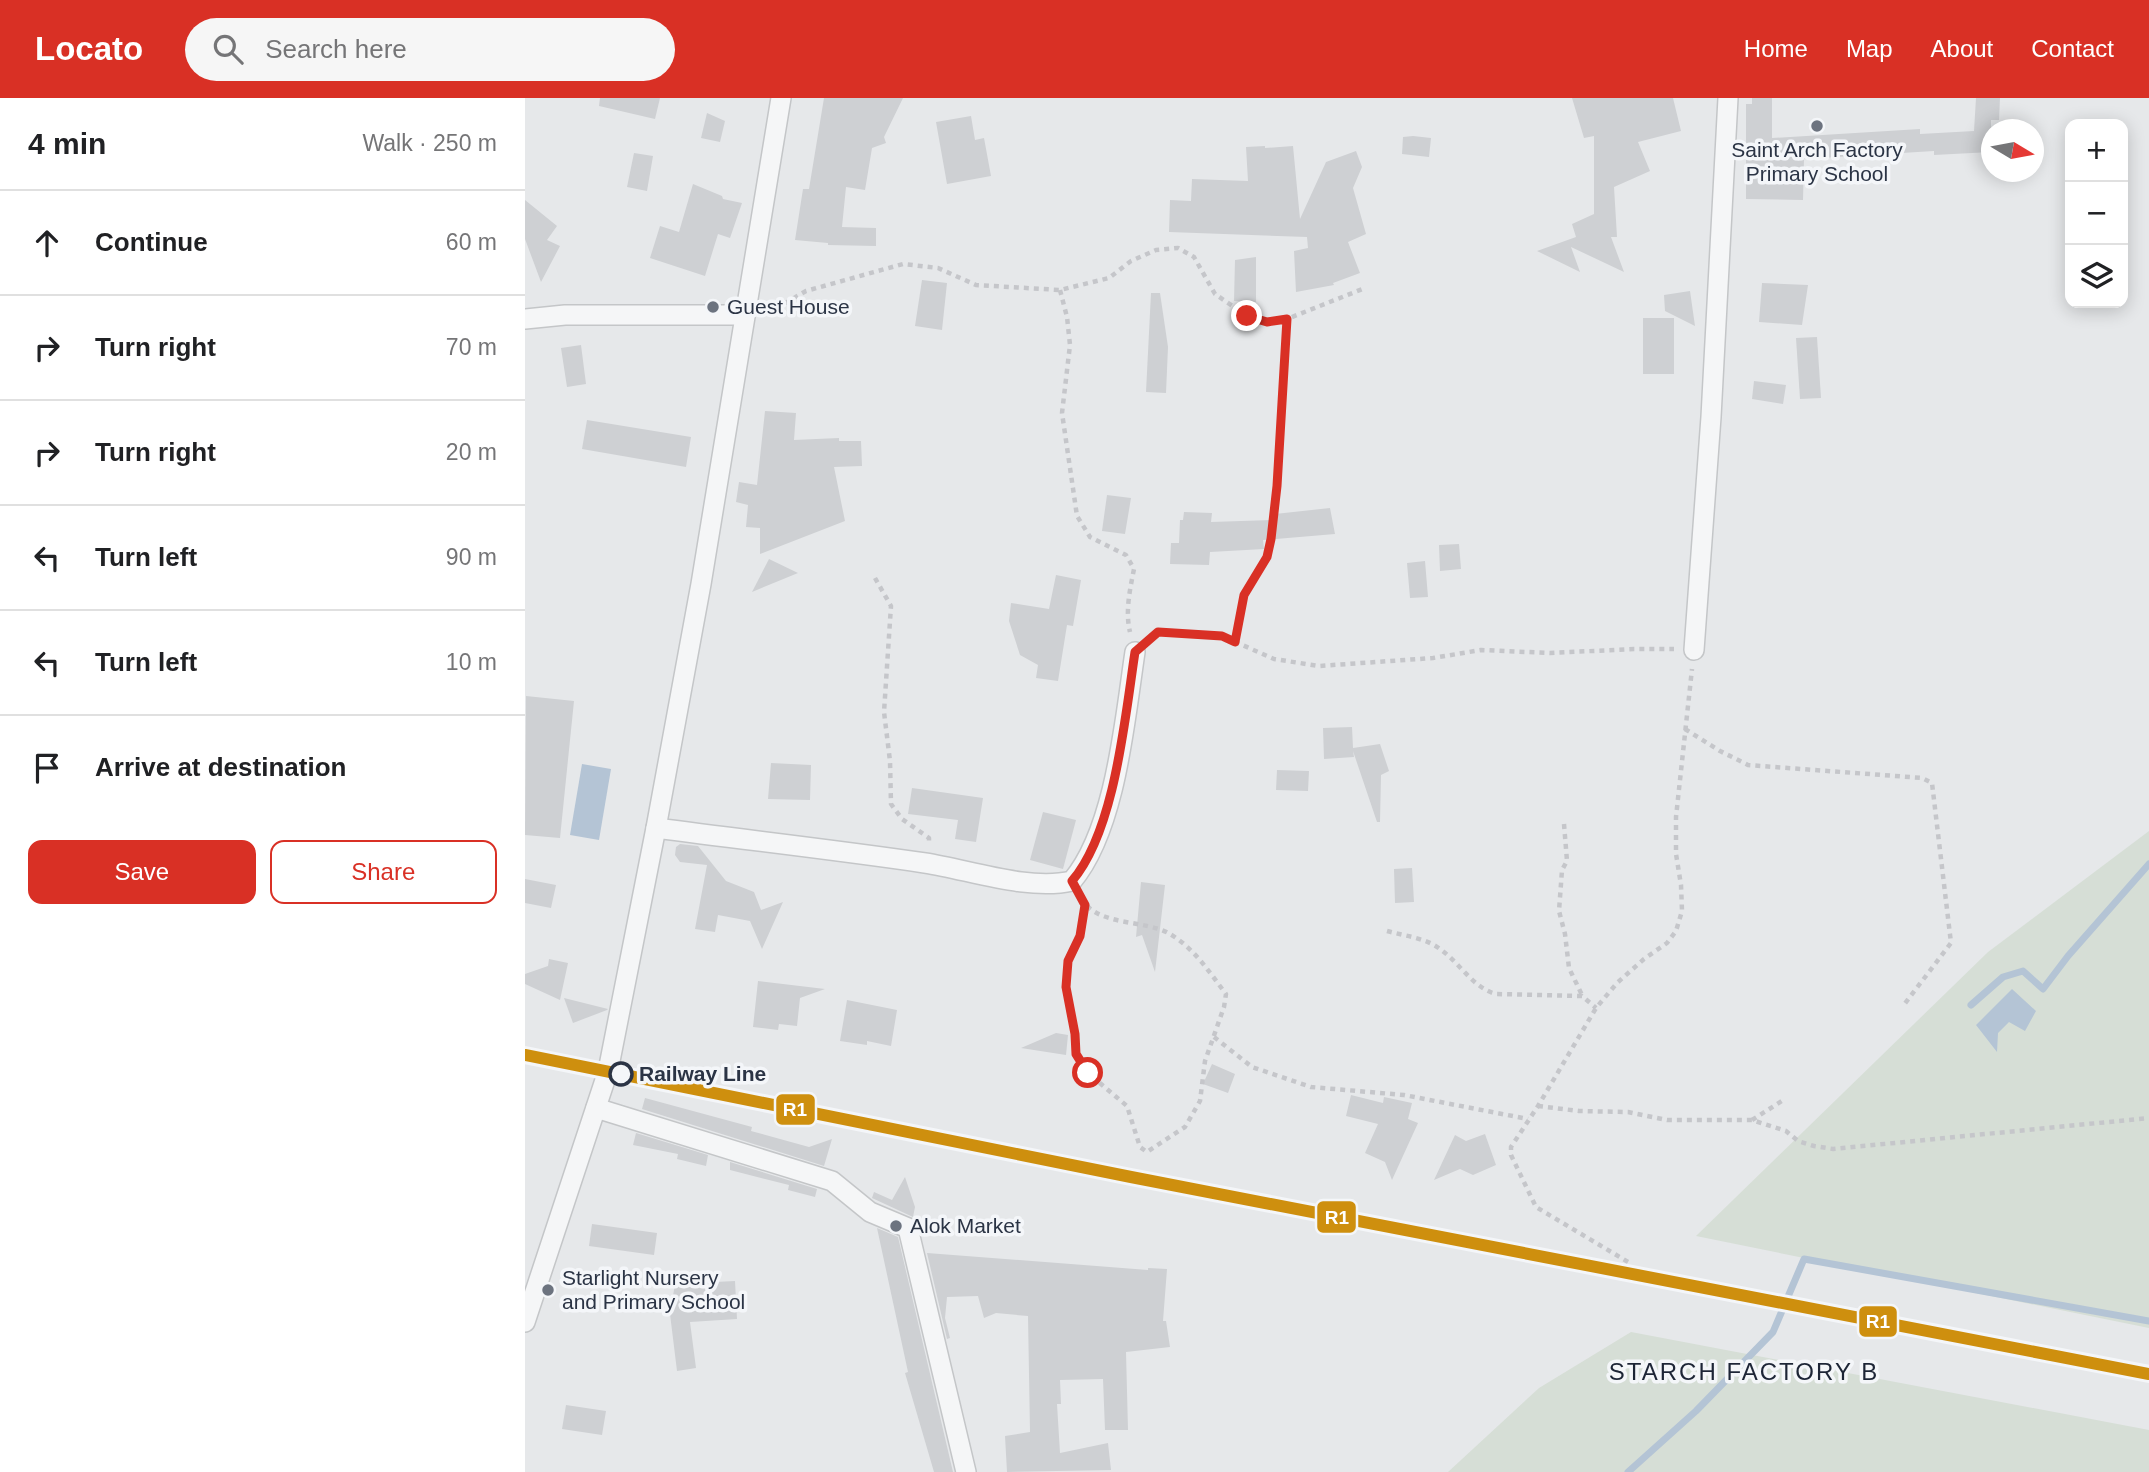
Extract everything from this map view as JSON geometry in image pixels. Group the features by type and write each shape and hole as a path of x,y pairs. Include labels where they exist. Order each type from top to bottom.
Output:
{"street":[{"path":"525,1322 608,1071 701,584 781,98"},
{"path":"1694,650 1711,417 1728,98"},
{"path":"525,320 565,315 744,315"},
{"path":"656,828 929,864 1018,881 1056,884 1072,881 1080,872 1095,838 1116,776 1135,652"},
{"path":"596,1108 832,1181 870,1212 908,1228 966,1472"}],"path":[{"path":"744,315 782,305 806,291 903,264 938,268 975,285 1060,290 1109,278 1131,261 1156,250 1178,248 1194,257 1215,294 1247,316 1267,322 1287,319 1365,288"},
{"path":"1060,290 1070,345 1062,413 1077,516 1090,537 1126,555 1134,569 1129,593 1128,625 1135,652 1158,632 1222,636 1274,659 1319,666 1433,659 1482,650 1550,653 1634,649 1694,650 1676,817 1676,854 1682,911 1676,931 1667,943 1643,959 1617,983 1595,1008 1511,1147 1511,1155 1536,1207 1628,1262"},
{"path":"1235,642 1244,595 1267,557 1271,539 1277,486 1287,319"},
{"path":"875,578 891,606 884,712 890,761 891,804 902,819 929,838 929,864"},
{"path":"1685,729 1748,765 1922,778 1932,783 1951,943 1903,1006"},
{"path":"1564,824 1567,861 1562,870 1559,911 1566,934 1569,968 1582,996 1595,1008"},
{"path":"1072,881 1085,905 1104,916 1167,932 1191,948 1226,994 1205,1061 1200,1101 1185,1127 1147,1152 1140,1147 1127,1106 1088,1073 1076,1054 1066,987 1068,961 1080,936 1085,905"},
{"path":"1387,931 1438,947 1483,991 1496,995 1582,996"},
{"path":"1214,1037 1252,1067 1311,1087 1404,1095 1528,1119"},
{"path":"1752,1120 1785,1099"},
{"path":"1538,1106 1579,1111 1628,1112 1667,1120 1752,1120 1786,1131 1798,1141 1833,1149 2149,1118"}],"shaded area":[{"path":"2149,831 2149,1328 1696,1236 1988,952"},
{"path":"1631,1332 2149,1430 2149,1472 1448,1472 1539,1388"}],"water":[{"path":"582,764 611,769 599,840 570,835"},
{"path":"2012,989 2036,1011 2025,1031 2009,1022 1998,1033 1997,1052 1976,1025"}],"building":[{"path":"600,98 660,98 655,119 599,106"},
{"path":"824,98 903,98 884,137 886,143 872,148 865,190 846,187 842,227 876,228 876,246 828,245 795,240 803,189 809,189"},
{"path":"1572,98 1673,98 1681,131 1638,142 1650,171 1614,187 1617,237 1611,237 1624,272 1571,247 1580,272 1537,251 1576,237 1572,224 1594,214 1594,136 1584,138"},
{"path":"1752,98 1772,98 1772,138 1920,129 1920,134 1974,131 1976,98 2000,98 1999,119 1981,119 1981,153 1934,155 1934,151 1804,159 1803,200 1746,199 1746,104 1752,104"},
{"path":"707,113 725,121 720,142 701,138"},
{"path":"971,116 975,140 984,138 991,176 947,184 936,122"},
{"path":"1403,137 1431,138 1429,157 1402,154"},
{"path":"1293,146 1300,219 1326,162 1356,151 1362,167 1353,188 1366,234 1348,242 1360,273 1333,283 1334,285 1296,292 1294,251 1308,248 1307,237 1169,232 1170,200 1191,201 1192,179 1248,181 1246,147"},
{"path":"634,153 653,156 647,191 627,187"},
{"path":"693,184 722,196 723,199 742,203 730,238 718,234 705,276 650,258 660,226 679,232"},
{"path":"525,200 557,226 547,240 560,246 541,282 525,239"},
{"path":"1256,257 1256,302 1234,301 1235,260"},
{"path":"922,280 947,283 942,330 915,326"},
{"path":"1762,283 1808,285 1802,325 1759,322"},
{"path":"1690,291 1695,326 1665,311 1664,295"},
{"path":"1151,293 1160,293 1168,347 1166,393 1146,392"},
{"path":"1643,318 1674,318 1674,374 1643,374"},
{"path":"1817,337 1821,398 1800,399 1796,338"},
{"path":"581,345 586,384 567,387 561,348"},
{"path":"1754,381 1786,385 1783,404 1752,399"},
{"path":"765,411 796,413 794,440 839,438 839,441 861,441 862,466 834,467 845,521 760,554 760,528 746,527 748,505 736,502 739,482 757,485"},
{"path":"587,420 691,437 686,467 582,449"},
{"path":"1107,495 1131,498 1125,534 1102,531"},
{"path":"1330,508 1335,534 1263,540 1264,549 1210,552 1209,565 1170,564 1171,543 1179,543 1180,520 1183,520 1184,512 1212,513 1211,522 1276,520 1275,514"},
{"path":"1459,544 1461,569 1440,571 1439,545"},
{"path":"769,559 798,573 752,592"},
{"path":"1425,561 1428,597 1410,598 1407,563"},
{"path":"1056,575 1081,580 1073,626 1067,625 1058,681 1036,678 1038,665 1020,655 1009,621 1011,603 1049,609"},
{"path":"526,696 574,701 560,838 525,835"},
{"path":"1352,727 1353,748 1380,744 1389,771 1381,775 1380,822 1377,822 1353,751 1354,757 1324,759 1323,728"},
{"path":"771,763 811,765 810,800 768,799"},
{"path":"1277,770 1309,771 1308,791 1276,790"},
{"path":"912,788 983,798 976,842 955,839 958,820 908,814"},
{"path":"1043,812 1076,820 1063,869 1030,860"},
{"path":"680,844 698,846 726,881 754,892 761,910 783,902 762,949 750,921 718,915 715,932 695,929 707,865 680,862 675,855 676,847"},
{"path":"1412,868 1414,902 1395,903 1394,869"},
{"path":"525,879 556,885 551,908 525,903"},
{"path":"1141,882 1165,885 1155,972 1142,935 1136,937"},
{"path":"549,959 568,963 560,1000 525,984 525,974 548,966"},
{"path":"758,981 825,989 800,998 797,1026 779,1024 778,1030 753,1027"},
{"path":"564,998 608,1009 573,1023"},
{"path":"847,1000 897,1010 891,1046 867,1041 867,1045 840,1041"},
{"path":"1056,1033 1068,1035 1066,1055 1021,1048"},
{"path":"1212,1064 1235,1074 1228,1093 1203,1084"},
{"path":"1351,1095 1383,1103 1384,1097 1412,1103 1408,1119 1418,1123 1392,1180 1385,1162 1365,1153 1378,1124 1346,1116"},
{"path":"645,1098 752,1127 751,1131 809,1147 832,1139 824,1166 642,1109"},
{"path":"636,1133 708,1155 706,1166 677,1159 678,1154 633,1145"},
{"path":"1485,1134 1496,1165 1473,1175 1460,1169 1434,1180 1455,1135 1466,1141"},
{"path":"730,1162 817,1189 815,1197 788,1190 789,1185 730,1170"},
{"path":"905,1177 915,1207 913,1217 872,1198 874,1192 892,1200"},
{"path":"592,1224 657,1233 654,1255 589,1246"},
{"path":"877,1228 898,1237 953,1472 934,1472 905,1373 908,1372"},
{"path":"927,1253 1148,1270 1167,1269 1163,1321 1166,1321 1170,1347 1126,1352 1128,1430 1105,1430 1103,1379 1060,1380 1061,1404 1057,1404 1060,1453 1108,1443 1111,1470 1007,1472 1005,1436 1030,1432 1028,1316 996,1313 984,1318 978,1296 947,1297 945,1318 950,1338 947,1339"},
{"path":"735,1281 737,1319 690,1322 696,1368 677,1371 670,1314 675,1284"},
{"path":"566,1405 606,1411 602,1435 562,1429"}],"waterway":[{"path":"1971,1005 2003,977 2023,971 2043,989 2068,956 2149,864"},
{"path":"1628,1472 1696,1411 1773,1332 1804,1259 2149,1321"}],"transit line":[{"name":"R1","path":"525,1055 1131,1177 2149,1374"}],"place":[{"name":"Saint Arch Factory Primary School","path":"1817,126"},
{"name":"Guest House","path":"713,307"},
{"name":"Railway Line","path":"621,1074"},
{"name":"Alok Market","path":"896,1226"},
{"name":"Starlight Nursery and Primary School","path":"548,1290"}],"district":[{"name":"STARCH FACTORY B","path":"1744,1372"}],"route":[{"path":"1088,1073 1076,1054 1066,987 1068,961 1080,936 1085,905 1072,881 1088,855 1116,776 1135,652 1158,632 1222,636 1235,642 1244,595 1267,557 1271,539 1277,486 1287,319 1267,322 1247,316"}]}
